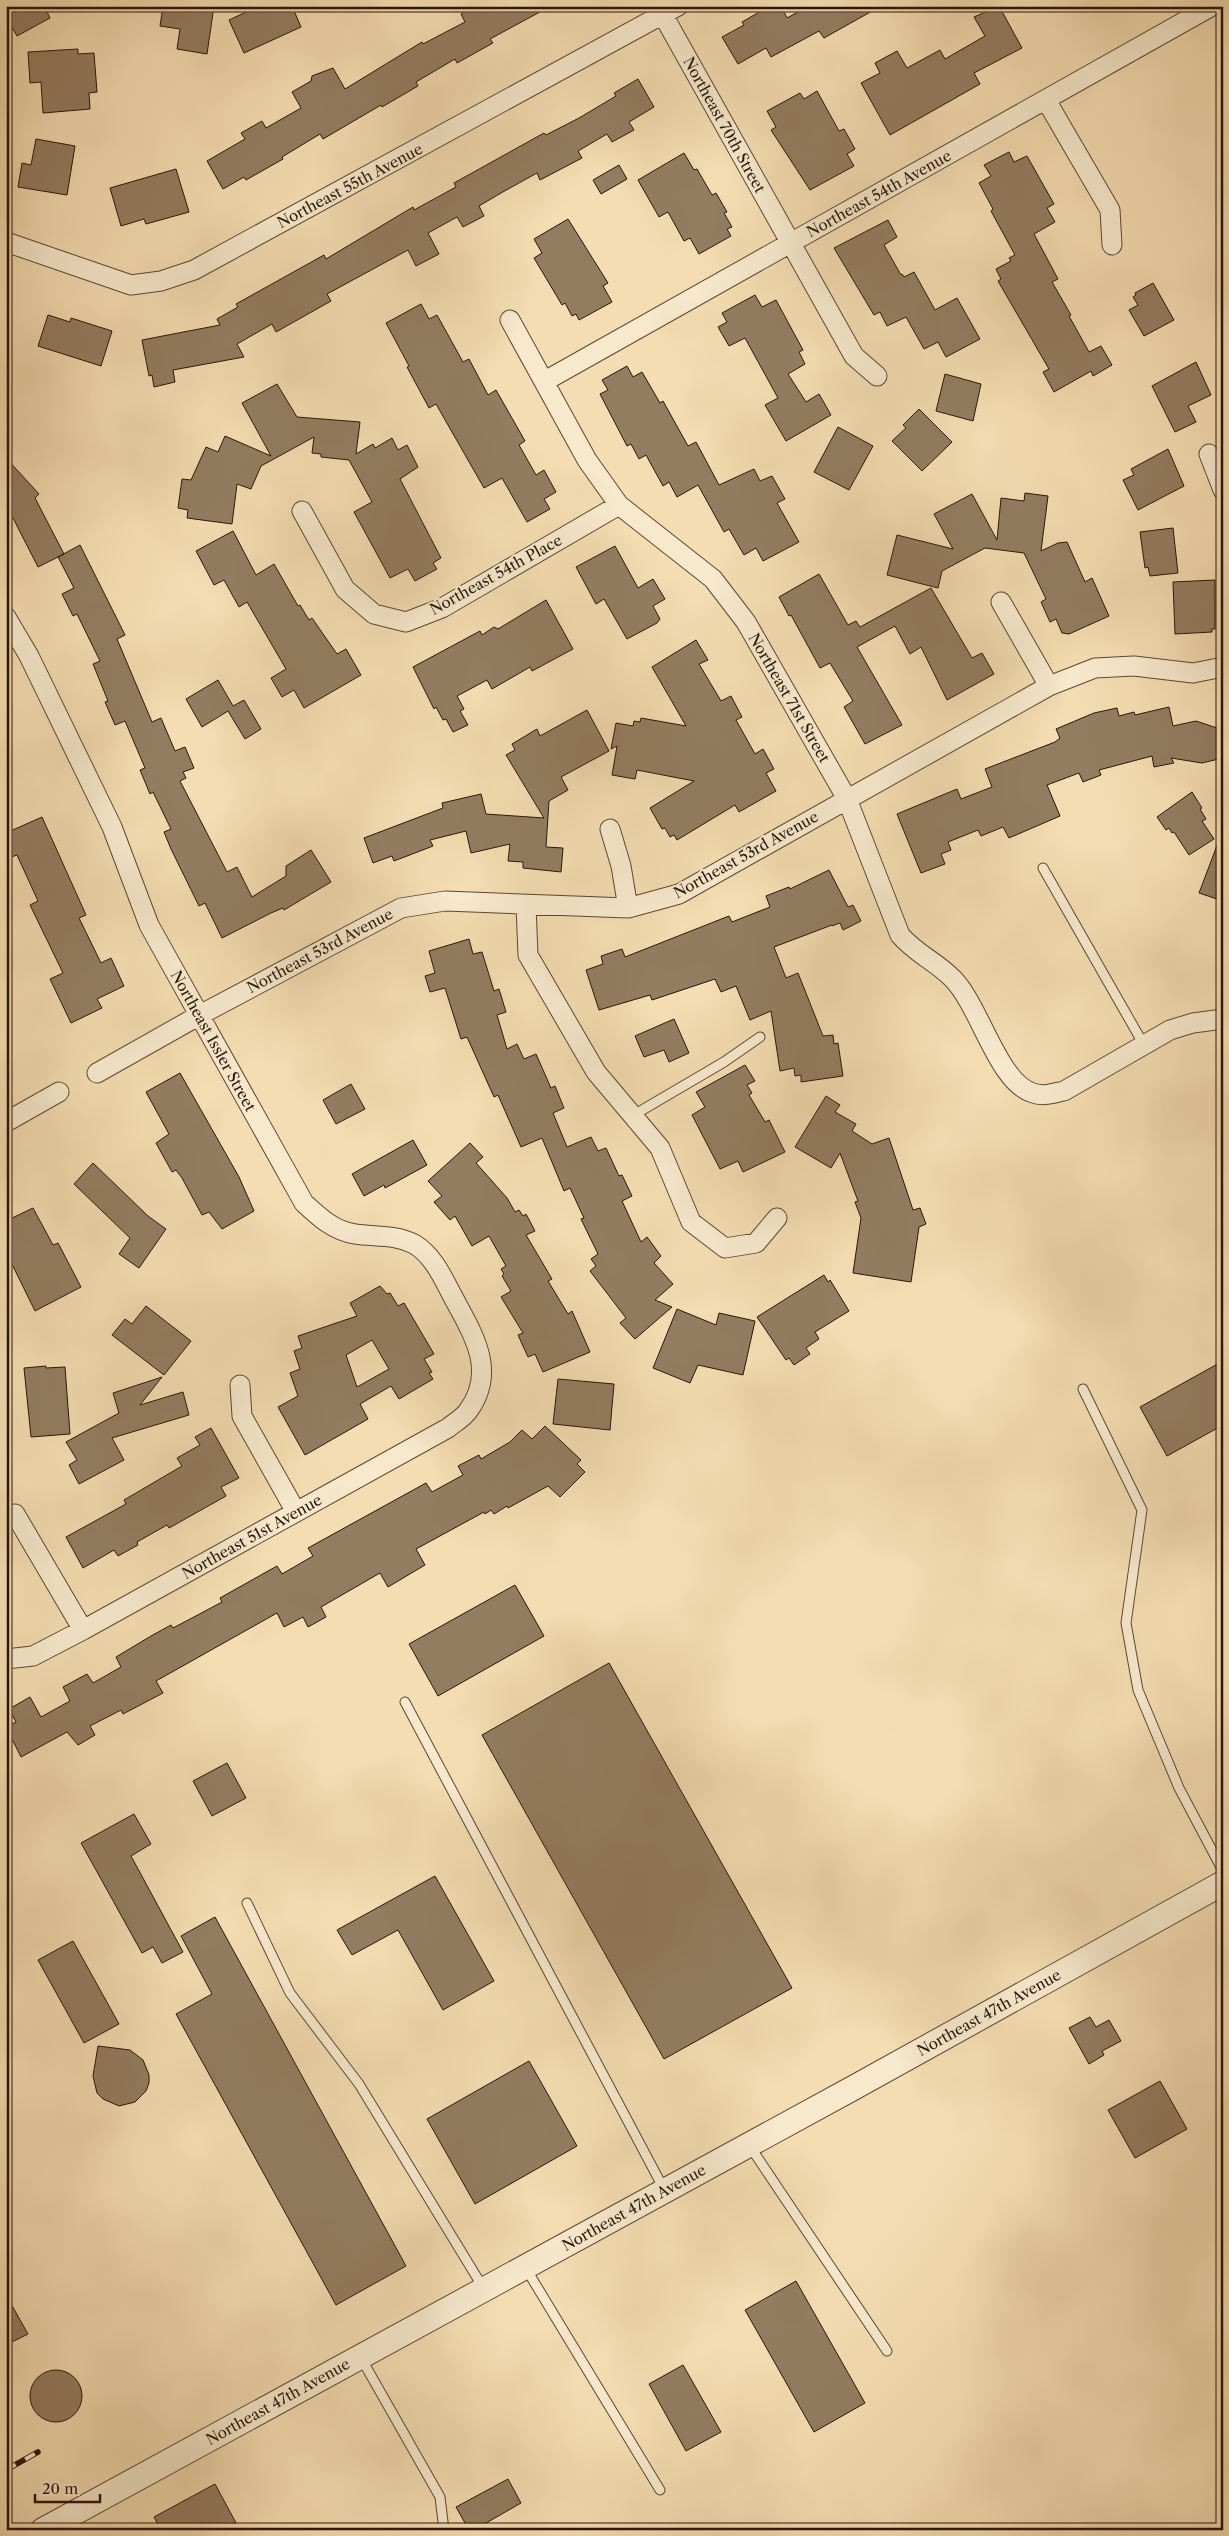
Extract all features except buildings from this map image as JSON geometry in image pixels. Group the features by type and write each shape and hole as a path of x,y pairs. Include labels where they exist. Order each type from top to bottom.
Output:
{"street":[{"name":"Northeast 54th Avenue","path":"545,381 1212,6"},
{"name":"Northeast 55th Avenue","path":"6,242 131,284 161,281 194,270 666,9"},
{"name":"Northeast 70th Street","path":"666,9 791,243 854,356 877,376"},
{"path":"1046,100 1110,210 1112,245"},
{"name":"Northeast 71st Street","path":"510,320 587,460 619,505 713,579 746,622 847,799 900,936 912,950 954,979 1009,1076 1021,1088 1034,1094 1047,1095 1064,1091 1144,1045"},
{"path":"1209,454 1223,490"},
{"name":"Northeast 54th Place","path":"302,511 345,588 374,614 406,622 442,608 619,505"},
{"path":"1001,602 1049,686"},
{"name":"Northeast Issler Street","path":"6,617 29,656 112,827 148,925 304,1203 328,1224 353,1234 390,1236 415,1245 436,1266 478,1344 482,1365 479,1389"},
{"name":"Northeast 53rd Avenue","path":"97,1073 198,1016 401,908 445,901 628,908 679,894 1049,686 1095,668 1134,666 1193,673 1223,668"},
{"path":"610,829 621,866 628,908"},
{"path":"526,905 528,955 596,1072 660,1148 691,1222 725,1248 756,1244 777,1218"},
{"path":"1144,1045 1170,1030 1193,1023 1223,1019"},
{"path":"6,1122 59,1092"},
{"path":"240,1385 242,1416 296,1512"},
{"name":"Northeast 51st Avenue","path":"6,1660 33,1656 83,1630 448,1428 467,1412 479,1389"},
{"path":"15,1514 83,1630"},
{"name":"Northeast 47th Avenue","path":"43,2530 749,2145 1223,1883"}],"lane":[{"path":"1043,868 1144,1045"},
{"path":"632,1116 724,1062 760,1037"},
{"path":"1083,1389 1142,1510 1126,1623 1138,1690 1179,1788 1223,1871"},
{"path":"405,1702 665,2191"},
{"path":"247,1903 290,1993 359,2084 485,2289"},
{"path":"749,2145 887,2351"},
{"path":"525,2267 660,2490"},
{"path":"360,2357 440,2497 444,2530"}],"railway":[{"path":"6,2470 38,2452"}]}
